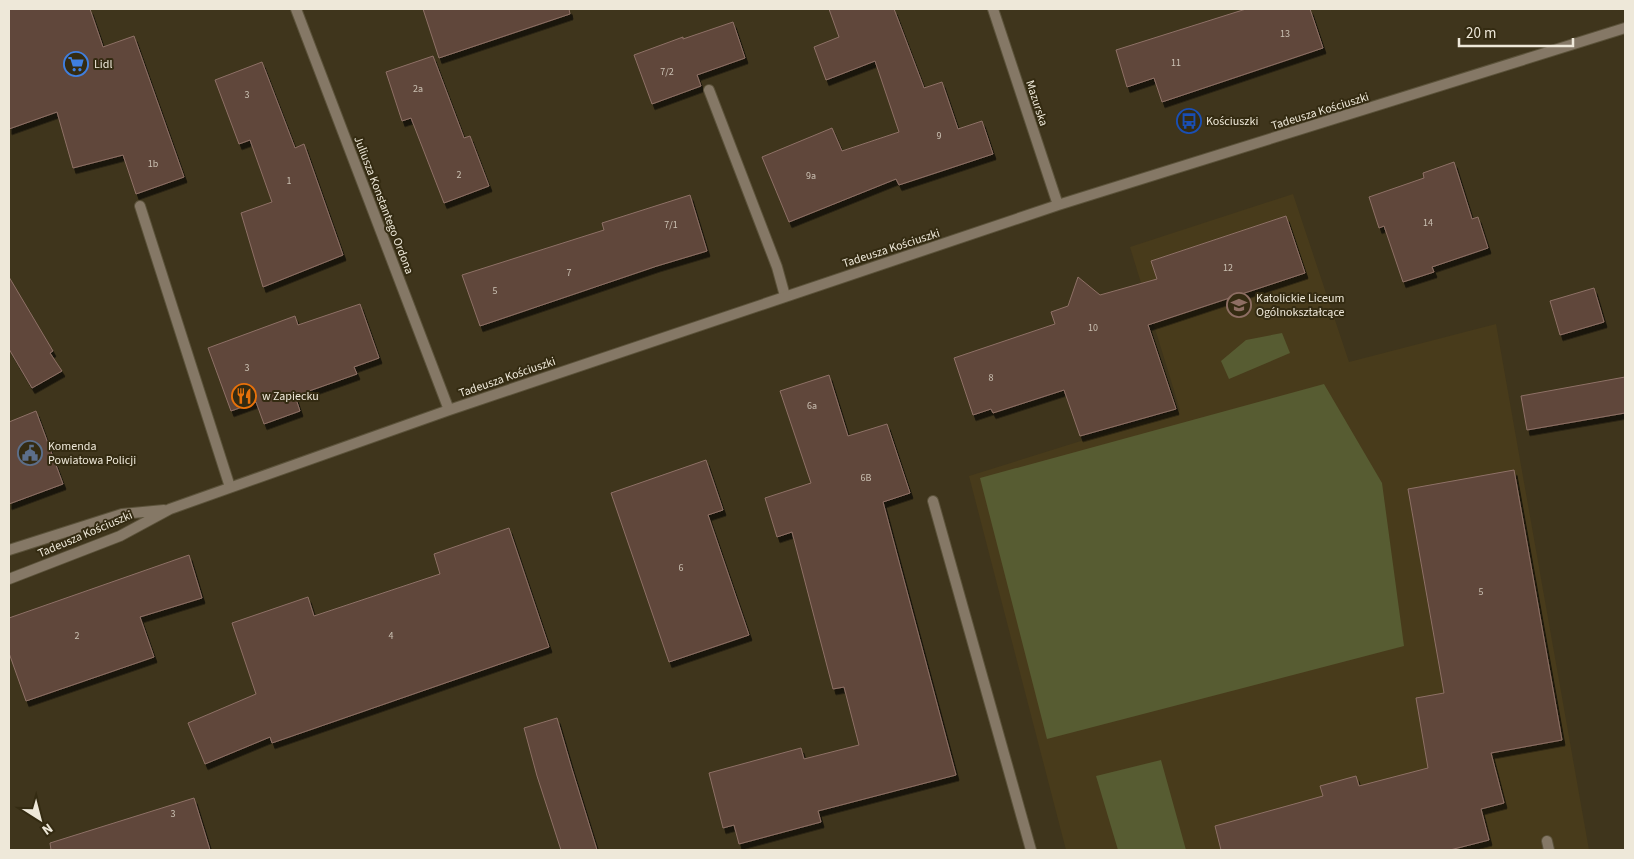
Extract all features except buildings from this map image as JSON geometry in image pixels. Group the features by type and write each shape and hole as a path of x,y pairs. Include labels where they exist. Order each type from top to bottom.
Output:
{"street":[{"name":"Juliusza Konstantego Ordona","path":"296,9 449,410"},
{"name":"Mazurska","path":"993,9 1058,205"},
{"name":"Tadeusza Kościuszki","path":"9,579 120,536 170,509 449,410 1058,205 1625,28"},
{"path":"709,90 776,267 785,296"},
{"path":"140,206 230,487"},
{"path":"933,501 1031,850"},
{"name":"Tadeusza Kościuszki","path":"9,550 122,514 170,509"}],"shaded area":[{"path":"1293,194 1349,362 1496,324 1589,850 1066,850 969,476 1180,410 1130,247"}],"green space":[{"path":"1282,333 1290,353 1229,379 1221,361 1246,340"},
{"path":"1324,384 1382,483 1404,646 1047,739 980,478"},
{"path":"1161,760 1186,850 1118,850 1096,776"}],"place":[{"name":"Lidl","path":"76,64"},
{"name":"Kościuszki","path":"1189,121"},
{"name":"Katolickie Liceum Ogólnokształcące","path":"1239,305"},
{"name":"w Zapiecku","path":"244,396"},
{"name":"Komenda Powiatowa Policji","path":"30,453"}]}
